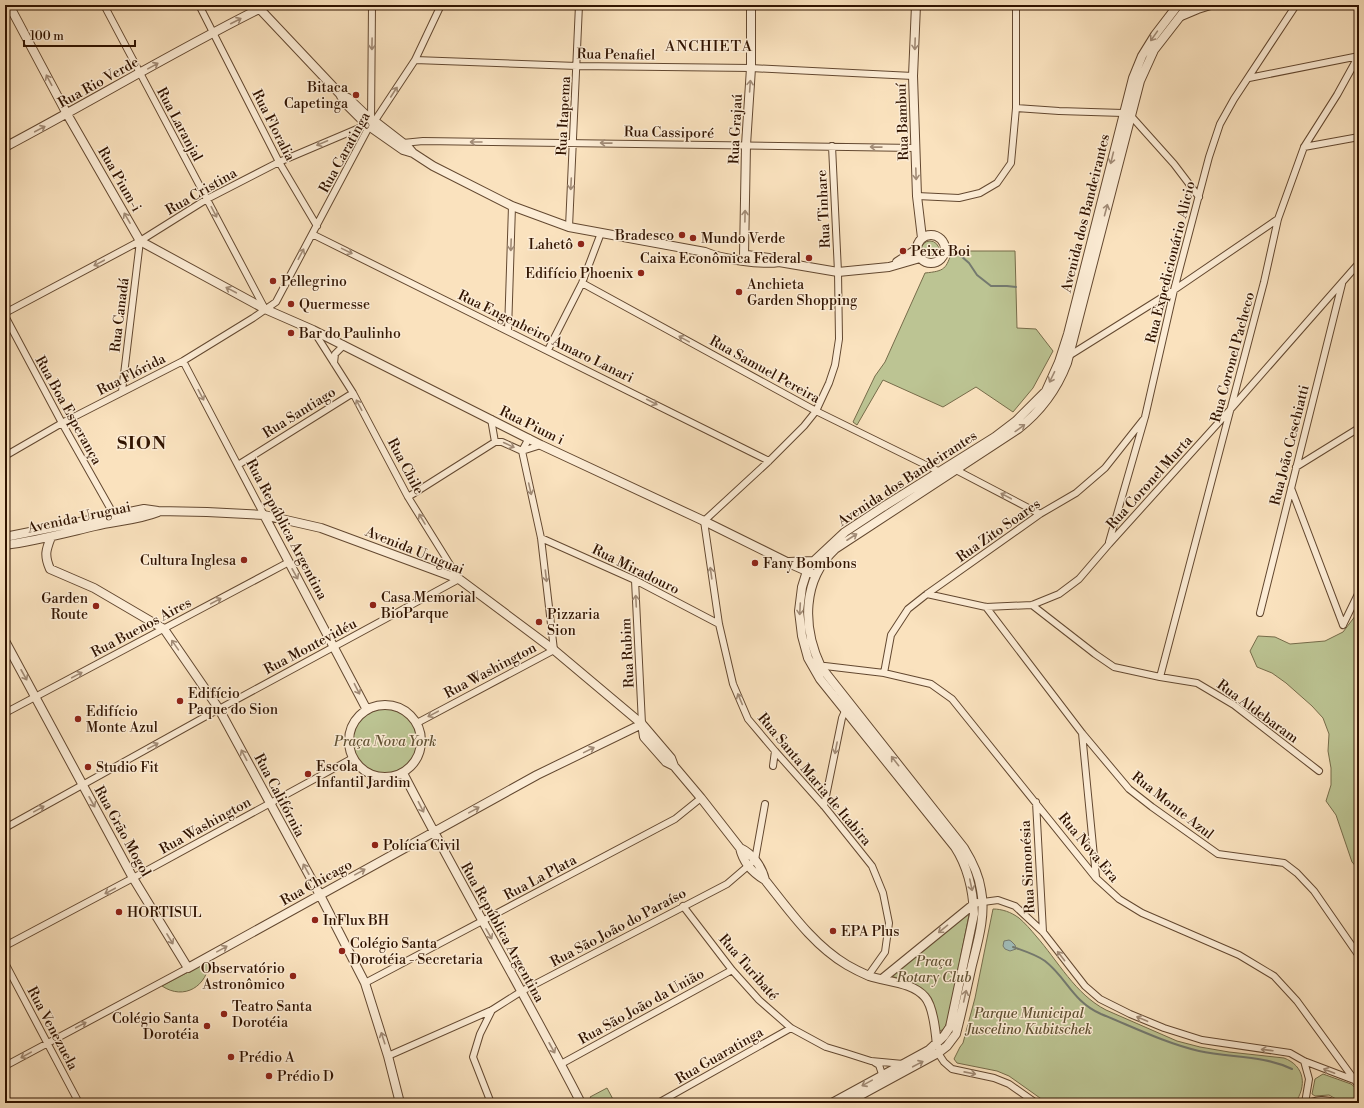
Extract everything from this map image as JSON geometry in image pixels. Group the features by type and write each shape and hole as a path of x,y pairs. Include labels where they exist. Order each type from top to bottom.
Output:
{"street":[{"name":"Rua Pium-i","path":"9,5 67,114 140,241"},
{"name":"Rua Laranjal","path":"104,5 207,199 257,299"},
{"name":"Rua Floralia","path":"198,5 279,162 317,226"},
{"name":"Rua Rio Verde","path":"5,147 140,74 257,7 267,5"},
{"path":"372,5 371,123 373,129 404,150 413,153"},
{"name":"Rua Caratinga","path":"265,308 276,302 371,123 376,119 415,60 441,5"},
{"name":"Rua Itapema","path":"569,227 574,143 579,5"},
{"name":"Rua Grajaú","path":"744,255 746,145 751,68 751,5"},
{"name":"Rua Bambuí","path":"916,5 913,76 917,196 922,238"},
{"path":"917,196 959,198 980,193 998,183 1011,163 1016,108 1016,5"},
{"name":"Avenida dos Bandeirantes","path":"832,1103 882,1074 928,1050 937,1043 950,1026 974,914 974,904 968,874 955,847 820,679 808,618 810,592 816,574 827,557 835,549 1018,429 1033,416 1059,382 1069,356 1127,114 1133,78 1142,56 1154,35 1178,5"},
{"name":"Avenida dos Bandeirantes","path":"846,1103 938,1053 948,1046 956,1034 978,939 982,919 983,902 976,870 964,848 861,719 808,658 802,636 799,611 802,587 807,571 814,561 845,532 995,437 1016,421 1046,391 1059,362 1068,334 1127,114 1148,61 1154,50 1189,5"},
{"path":"1178,19 1214,5"},
{"name":"Rua Expedicionário Alicio","path":"1109,544 1145,417 1174,290 1209,157 1220,124 1234,99 1296,5"},
{"path":"257,7 340,94 344,102 364,122 377,123 403,143 413,153 433,166 512,206 569,227 705,252 714,256 769,264 779,262"},
{"path":"1249,78 1358,56"},
{"name":"Rua Coronel Pacheco","path":"1160,677 1264,282 1278,219 1304,147 1337,95 1358,56"},
{"name":"Rua Penafiel","path":"415,60 577,66 751,68 913,76"},
{"path":"1016,108 1127,114 1174,164 1199,197"},
{"name":"Rua Cristina","path":"5,315 140,241 207,199 279,162 371,123"},
{"path":"1304,147 1359,137"},
{"path":"413,153 423,142"},
{"name":"Rua Cassiporé","path":"403,143 574,143 916,148"},
{"name":"Rua Tinhare","path":"704,521 769,461 804,426 816,411 829,383 835,365 838,339 838,272 832,146"},
{"path":"508,331 512,206"},
{"path":"1059,362 1174,290 1278,219"},
{"path":"548,350 582,283 601,233"},
{"name":"Rua Engenheiro Amaro Lanari","path":"312,234 769,461"},
{"path":"889,267 916,249 922,238 930,235 942,241 945,249 942,257 936,262 927,263 920,258 916,249"},
{"path":"140,241 257,299 265,308"},
{"name":"Rua Canadá","path":"122,391 140,241"},
{"path":"705,252 716,251 769,258 779,262 838,272 889,267 920,258"},
{"name":"Rua Coronel Murta","path":"927,594 986,607 1032,605 1059,594 1079,579 1359,263"},
{"name":"Rua João Ceschiatti","path":"1260,614 1342,282"},
{"name":"Rua Samuel Pereira","path":"582,283 816,411 940,472"},
{"name":"Rua Pium i","path":"265,308 344,345 541,445 788,562"},
{"name":"Rua Flórida","path":"6,454 122,391 182,361 253,318 265,308"},
{"name":"Rua Boa Esperança","path":"5,315 62,423 114,515"},
{"name":"Rua Chile","path":"313,330 353,393 408,497 459,579"},
{"path":"334,363 335,354 344,345"},
{"name":"Rua República Argentina","path":"182,361 335,647 367,710"},
{"name":"Rua Santiago","path":"238,465 353,393"},
{"name":"Rua Zito Soares","path":"884,673 891,635 908,609 1040,514 1076,493 1105,468 1145,417"},
{"path":"490,419 495,442"},
{"path":"1296,467 1359,428"},
{"path":"529,438 522,451 541,538 554,650"},
{"path":"408,497 495,442 502,442 522,451 541,445"},
{"path":"956,470 1040,514"},
{"path":"1291,488 1343,625 1359,592"},
{"name":"Avenida Uruguai","path":"5,537 144,509 158,512 207,512 264,515 321,528 459,579 554,650 642,724"},
{"name":"Avenida Uruguai","path":"5,545 51,537 115,522 144,517 158,512"},
{"name":"Rua Santa Maria de Itabira","path":"704,521 719,624 733,684 748,719 824,806 872,866 883,893 889,923 885,952 868,976"},
{"path":"26,533 46,550 51,537"},
{"name":"Rua Miradouro","path":"541,538 635,580 719,624"},
{"name":"Rua Califórnia","path":"46,550 46,560 50,569 94,588 164,629 219,709 320,895 365,983 388,1056 400,1103"},
{"path":"788,562 814,561"},
{"name":"Rua Buenos Aires","path":"5,713 289,562"},
{"path":"788,562 816,574"},
{"name":"Rua Montevidéu","path":"5,828 219,709 459,579"},
{"name":"Rua Rubim","path":"635,580 642,724"},
{"name":"Rua Aldebaram","path":"1032,605 1114,667 1197,683 1234,705 1319,771"},
{"name":"Rua Monte Azul","path":"986,607 1082,733 1129,789 1218,854 1284,863 1297,873 1314,891 1359,956"},
{"name":"Rua Grão Mogol","path":"5,641 133,878 188,968"},
{"name":"Rua Washington","path":"417,723 554,650"},
{"name":"Rua Nova Era","path":"817,668 825,666 884,673 932,684 952,699 1096,878 1118,899 1142,913 1239,955 1274,976 1297,1001 1359,1086"},
{"path":"381,705 403,708 417,723 421,733 420,751 410,767 403,773 385,778 375,776 366,772 353,758 350,749 349,736 358,716 367,710 381,705"},
{"path":"824,806 842,718 846,711 850,711 861,719"},
{"path":"642,724 644,737 666,762 674,766 740,848 742,856 752,863 757,875 765,880 804,928 824,948 846,964 868,976 916,988 926,997 930,1005 938,1053 944,1062 952,1069 994,1078 1009,1084 1036,1103"},
{"name":"Rua Chicago","path":"5,1066 188,968 537,775 642,724"},
{"path":"1082,733 1096,878"},
{"path":"773,766 775,751"},
{"name":"Rua Washington","path":"5,946 353,758"},
{"name":"Rua República Argentina","path":"403,773 433,832 482,922 522,991 581,1103"},
{"name":"Rua La Plata","path":"365,983 675,820 701,798"},
{"name":"Rua Simonésia","path":"1036,802 1042,932"},
{"path":"752,863 765,804"},
{"name":"Rua São João do Paraíso","path":"388,1056 492,1010 522,991 727,884 752,863"},
{"path":"882,979 974,904 998,900 1015,906 1042,932 1085,986 1100,999 1164,1028 1202,1040 1290,1053 1304,1061 1354,1080"},
{"name":"Rua Turibaté","path":"683,906 732,970 759,1000 792,1028 826,1047 871,1060 903,1064"},
{"name":"Rua Venezuela","path":"5,963 79,1103"},
{"name":"Rua São João da União","path":"561,1064 732,970"},
{"path":"491,1103 473,1057 480,1034 492,1010"},
{"name":"Rua Guaratinga","path":"658,1103 792,1028"},
{"path":"871,1060 879,1065 882,1074"},
{"path":"1304,1061 1309,1079 1306,1103 1320,1099 1330,1100 1335,1103"}],"green space":[{"path":"930,241 936,244 939,250 936,256 930,259 924,256 921,250 924,244"},
{"path":"952,251 1015,251 1017,328 1036,329 1053,351 1033,388 1013,412 976,387 943,407 883,380 857,425 853,422 875,376 885,362 925,273 944,268"},
{"path":"1359,374 1359,412 1356,413 1354,393"},
{"path":"1359,611 1359,870 1352,862 1336,815 1326,801 1331,785 1331,768 1328,751 1329,734 1323,718 1286,683 1272,673 1257,667 1250,651 1258,636 1275,637 1290,644 1325,641 1343,632"},
{"name":"Praça Nova York","path":"385,709 397,711 408,718 415,729 417,741 415,753 408,764 397,771 385,773 373,771 362,764 355,753 353,741 355,729 362,718 373,711"},
{"name":"Parque Municipal Juscelino Kubitschek","path":"993,909 1006,911 1021,920 1076,986 1095,1003 1106,1010 1177,1041 1229,1052 1284,1058 1296,1066 1300,1071 1302,1083 1299,1097 1295,1103 1047,1103 1009,1076 997,1071 957,1063 954,1059 963,1043 975,998"},
{"name":"Praça Rotary Club","path":"967,914 969,915 948,1020 944,1029 940,1031 938,1030 930,999 926,993 914,984 891,976"},
{"path":"209,961 208,970 204,978 193,988 178,992 162,986"},
{"path":"1323,1074 1351,1084 1358,1092 1359,1103 1343,1103 1329,1095 1315,1096 1312,1094 1315,1079"},
{"path":"607,1088 615,1103 594,1103 590,1097"}],"water":[{"path":"1009,940 1015,945 1016,949 1010,951 1005,949 1003,946 1004,941"}],"waterway":[{"path":"961,256 969,263 977,275 991,286 1016,287"},
{"path":"1013,947 1045,961 1053,968 1083,1003 1101,1014 1186,1048 1270,1061 1292,1069"}],"place":[{"name":"Bitaca Capetinga","path":"356,95"},
{"name":"Bradesco","path":"682,235"},
{"name":"Mundo Verde","path":"693,238"},
{"name":"Lahetô","path":"581,244"},
{"name":"Peixe Boi","path":"903,251"},
{"name":"Caixa Econômica Federal","path":"809,258"},
{"name":"Edifício Phoenix","path":"641,273"},
{"name":"Pellegrino","path":"273,281"},
{"name":"Anchieta Garden Shopping","path":"739,292"},
{"name":"Quermesse","path":"291,304"},
{"name":"Bar do Paulinho","path":"291,333"},
{"name":"Cultura Inglesa","path":"244,560"},
{"name":"Fany Bombons","path":"755,563"},
{"name":"Casa Memorial BioParque","path":"373,605"},
{"name":"Garden Route","path":"96,606"},
{"name":"Pizzaria Sion","path":"539,622"},
{"name":"Edifício Paque do Sion","path":"180,701"},
{"name":"Edifício Monte Azul","path":"78,719"},
{"name":"Studio Fit","path":"88,767"},
{"name":"Escola Infantil Jardim","path":"308,774"},
{"name":"Polícia Civil","path":"375,845"},
{"name":"HORTISUL","path":"119,912"},
{"name":"InFlux BH","path":"315,920"},
{"name":"EPA Plus","path":"833,931"},
{"name":"Colégio Santa Dorotéia - Secretaria","path":"342,951"},
{"name":"Observatório Astronômico","path":"293,976"},
{"name":"Teatro Santa Dorotéia","path":"224,1014"},
{"name":"Colégio Santa Dorotéia","path":"207,1026"},
{"name":"Prédio A","path":"231,1057"},
{"name":"Prédio D","path":"269,1076"}],"district":[{"name":"ANCHIETA","path":"709,46"},
{"name":"SION","path":"142,443"}]}
